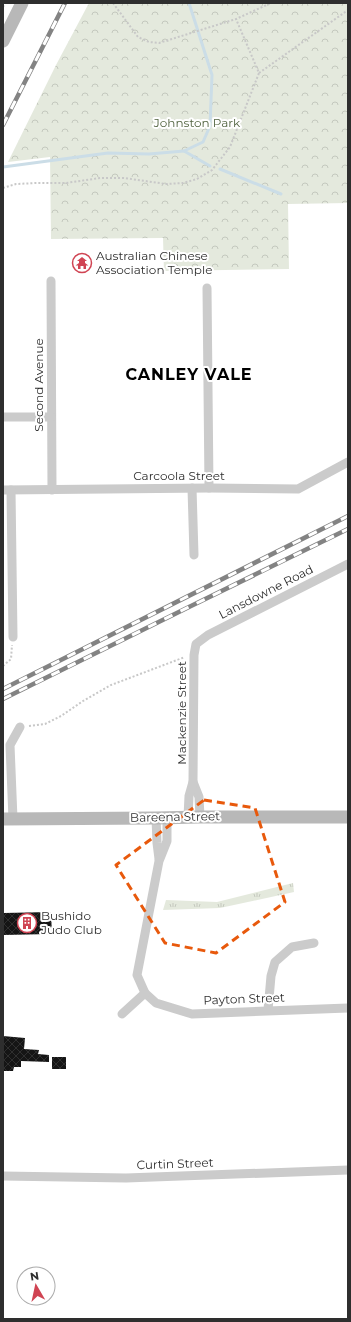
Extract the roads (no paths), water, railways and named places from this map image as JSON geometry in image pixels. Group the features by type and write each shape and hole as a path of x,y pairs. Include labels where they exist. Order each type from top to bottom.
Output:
{"main road":[{"path":"3,41 22,3"},
{"name":"Bareena Street","path":"8,819 348,817"}],"street":[{"name":"Second Avenue","path":"51,281 52,490"},
{"path":"207,288 209,488"},
{"path":"3,417 51,417"},
{"name":"Carcoola Street","path":"7,490 192,488 298,489 348,462"},
{"path":"192,488 194,555"},
{"path":"7,490 13,638"},
{"name":"Lansdowne Road","path":"196,644 208,635 348,564"},
{"name":"Mackenzie Street","path":"194,817 189,796 193,782 194,656 196,644"},
{"path":"8,819 10,745 20,727"},
{"path":"122,1014 145,993 137,976 159,861 157,843 162,818"},
{"path":"268,1010 271,976 275,962 292,947 314,943"},
{"name":"Payton Street","path":"145,993 156,1003 192,1014 348,1008"},
{"name":"Curtin Street","path":"3,1176 126,1178 348,1170"}],"waterway":[{"path":"3,167 108,153 149,154 184,151 203,142 210,126 212,75 189,3"},
{"path":"184,151 210,166"},
{"path":"220,169 281,194"}],"railway":[{"path":"3,125 65,3"},
{"path":"3,689 348,516"},
{"path":"3,699 348,529"}],"place":[{"name":"Australian Chinese Association Temple","path":"82,263"},
{"name":"Bushido Judo Club","path":"27,923"}],"district":[{"name":"CANLEY VALE","path":"189,374"}],"park label":[{"name":"Johnston Park","path":"197,123"}]}
